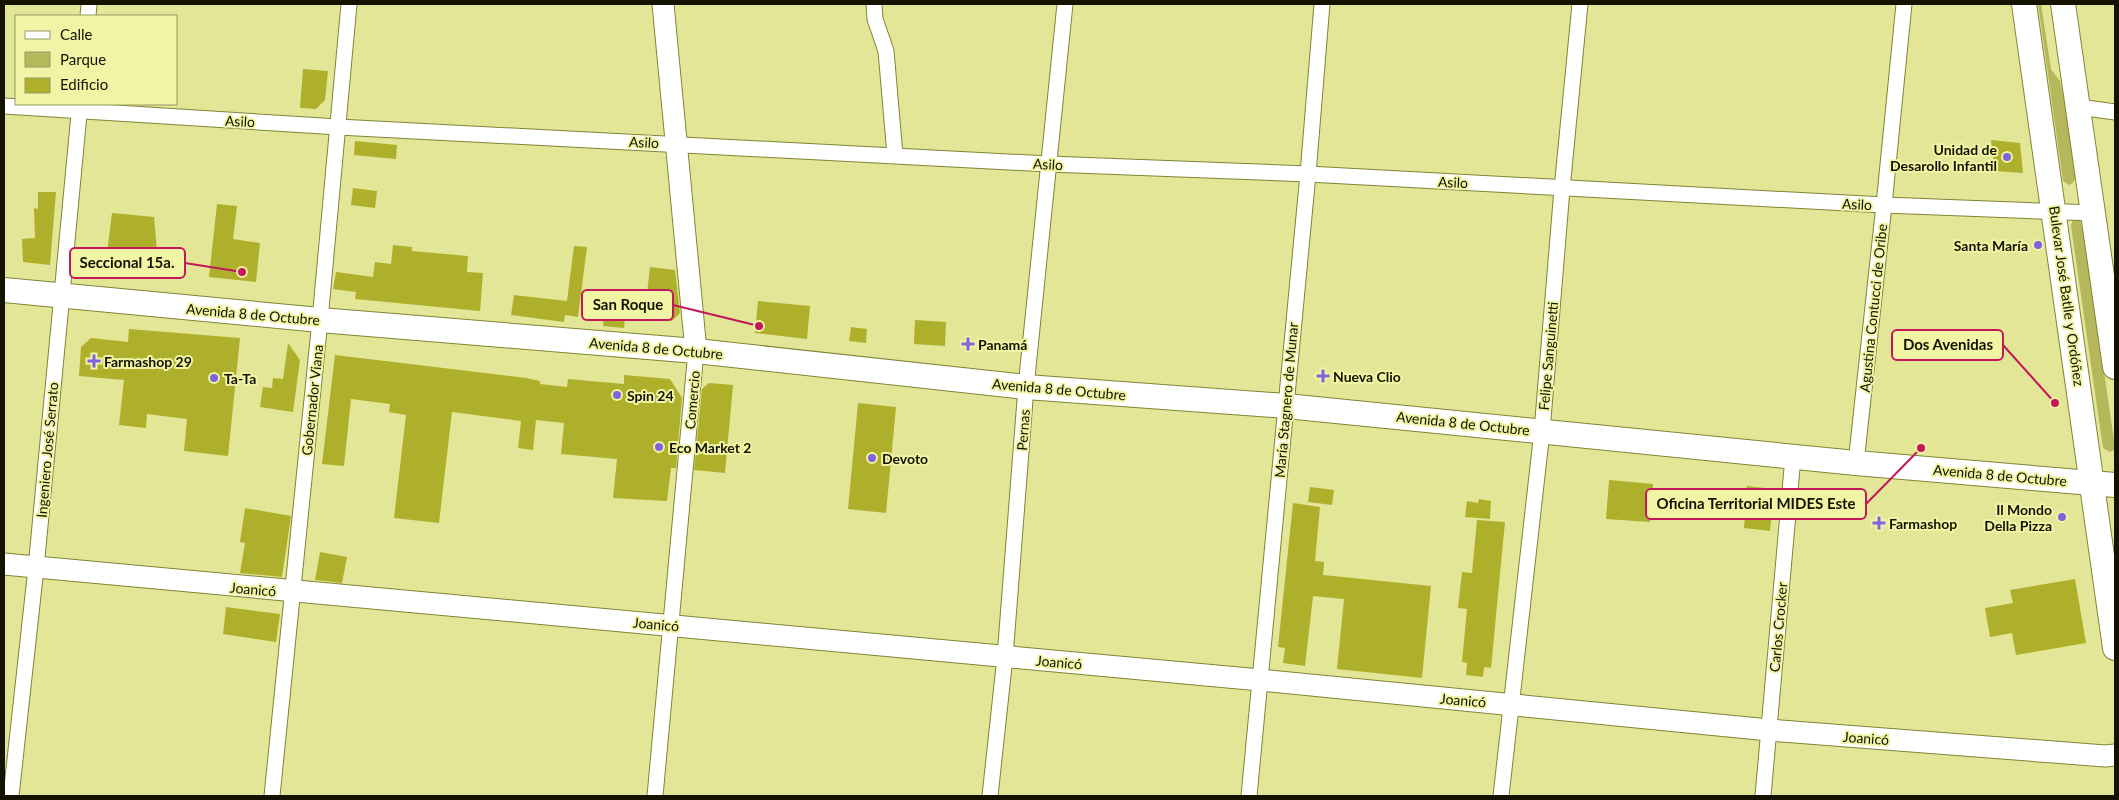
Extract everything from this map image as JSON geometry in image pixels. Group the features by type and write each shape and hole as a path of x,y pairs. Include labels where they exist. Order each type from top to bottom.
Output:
{"main road":[{"name":"Bulevar José Batlle y Ordóñez","path":"2024,4 2092,483 2111,593 2115,648"},
{"path":"2046,4 2055,54 2077,99"},
{"path":"2063,4 2115,367"},
{"name":"Avenida 8 de Octubre","path":"4,290 320,320 696,351 1026,387 1286,406 1542,430 1856,464 2115,485"}],"street":[{"name":"Gobernador Viana","path":"272,796 320,320 349,4"},
{"name":"Comercio","path":"654,796 696,351 663,4"},
{"path":"874,4 875,19 886,51 895,155"},
{"name":"Pernas","path":"990,796 1005,657 1026,387 1065,4"},
{"name":"María Stagnero de Munar","path":"1249,796 1308,174 1322,4"},
{"name":"Felipe Sanguinetti","path":"1501,796 1542,430 1580,4"},
{"name":"Agustina Contucci de Oribe","path":"1856,464 1904,4"},
{"path":"2077,99 2115,112"},
{"name":"Asilo","path":"4,106 80,107 338,127 677,143 1049,164 1308,174 1884,205 2094,213"},
{"name":"Ingeniero José Serrato","path":"11,796 36,568 80,107"},
{"name":"Carlos Crocker","path":"1762,796 1793,457"},
{"name":"Joanicó","path":"4,564 1260,680 1769,730 2106,756 2115,755"}],"green space":[{"path":"2038,4 2041,4 2051,69 2060,81 2064,99 2076,177 2073,183 2069,185 2063,181"},
{"path":"2073,219 2080,220 2084,235 2115,447 2110,452 2103,448 2071,226"}],"building":[{"path":"303,69 328,71 325,100 316,109 300,108"},
{"name":"Unidad de Desarollo Infantil","path":"1991,140 2020,143 2023,173 1995,171"},
{"path":"355,141 397,145 396,159 354,155"},
{"path":"353,188 377,191 375,208 351,205"},
{"path":"38,192 56,192 50,265 23,262 22,239 35,238 34,208 38,209"},
{"path":"217,204 237,206 233,239 260,243 256,282 209,277"},
{"path":"112,213 154,217 159,274 105,269"},
{"path":"393,245 412,247 412,251 468,256 467,272 483,273 480,311 355,299 356,292 333,289 336,272 373,277 375,262 391,264"},
{"path":"574,246 587,247 578,317 565,315 564,322 511,315 514,295 567,301"},
{"path":"650,267 675,270 680,313 672,321 625,316 624,328 603,326 606,297 646,302"},
{"path":"758,301 810,306 807,339 755,333"},
{"path":"915,320 946,322 945,346 914,344"},
{"path":"851,327 867,329 866,343 849,341"},
{"path":"129,329 240,338 228,456 184,451 187,419 147,414 146,428 119,425 124,380 79,376 81,347 91,338 128,342"},
{"path":"288,343 300,360 293,412 260,407 263,387 272,388 273,378 283,379"},
{"path":"335,355 526,378 540,381 540,384 567,387 568,379 624,384 624,375 670,379 682,398 676,468 671,468 667,501 613,498 617,459 561,454 564,423 536,420 533,450 518,448 521,421 452,412 439,523 394,518 406,415 389,412 390,404 351,399 344,466 322,464"},
{"path":"709,383 733,385 725,473 694,470 702,389"},
{"name":"Devoto","path":"858,403 896,407 886,513 848,509"},
{"path":"1609,480 1653,484 1650,522 1606,519"},
{"path":"1747,486 1774,489 1770,531 1744,528"},
{"path":"1310,487 1334,490 1332,505 1308,502"},
{"path":"1479,499 1491,501 1490,519 1465,517 1467,501 1478,503"},
{"path":"1293,503 1320,507 1315,561 1324,562 1323,575 1431,586 1422,678 1337,669 1344,599 1313,596 1305,666 1283,663 1285,648 1278,647"},
{"path":"245,508 291,516 282,577 240,573 245,543 240,542"},
{"path":"1477,520 1505,522 1491,668 1484,667 1483,677 1466,675 1467,663 1462,662 1467,609 1458,608 1462,572 1472,573"},
{"path":"320,552 347,557 342,583 315,580"},
{"path":"2075,579 2086,643 2016,655 2012,633 1990,637 1985,608 2013,603 2010,590"},
{"path":"226,607 280,614 276,642 223,634"}],"place":[{"name":"Unidad de Desarollo Infantil","path":"2007,157"},
{"name":"Santa María","path":"2038,245"},
{"name":"Seccional 15a.","path":"242,272"},
{"name":"San Roque","path":"759,326"},
{"name":"Panamá","path":"968,344"},
{"name":"Farmashop 29","path":"94,361"},
{"name":"Nueva Clio","path":"1323,376"},
{"name":"Ta-Ta","path":"214,378"},
{"name":"Spin 24","path":"617,395"},
{"name":"Dos Avenidas","path":"2055,403"},
{"name":"Eco Market 2","path":"659,447"},
{"name":"Oficina Territorial MIDES Este","path":"1921,448"},
{"name":"Devoto","path":"872,458"},
{"name":"Il Mondo Della Pizza","path":"2062,517"},
{"name":"Farmashop","path":"1879,523"}]}
